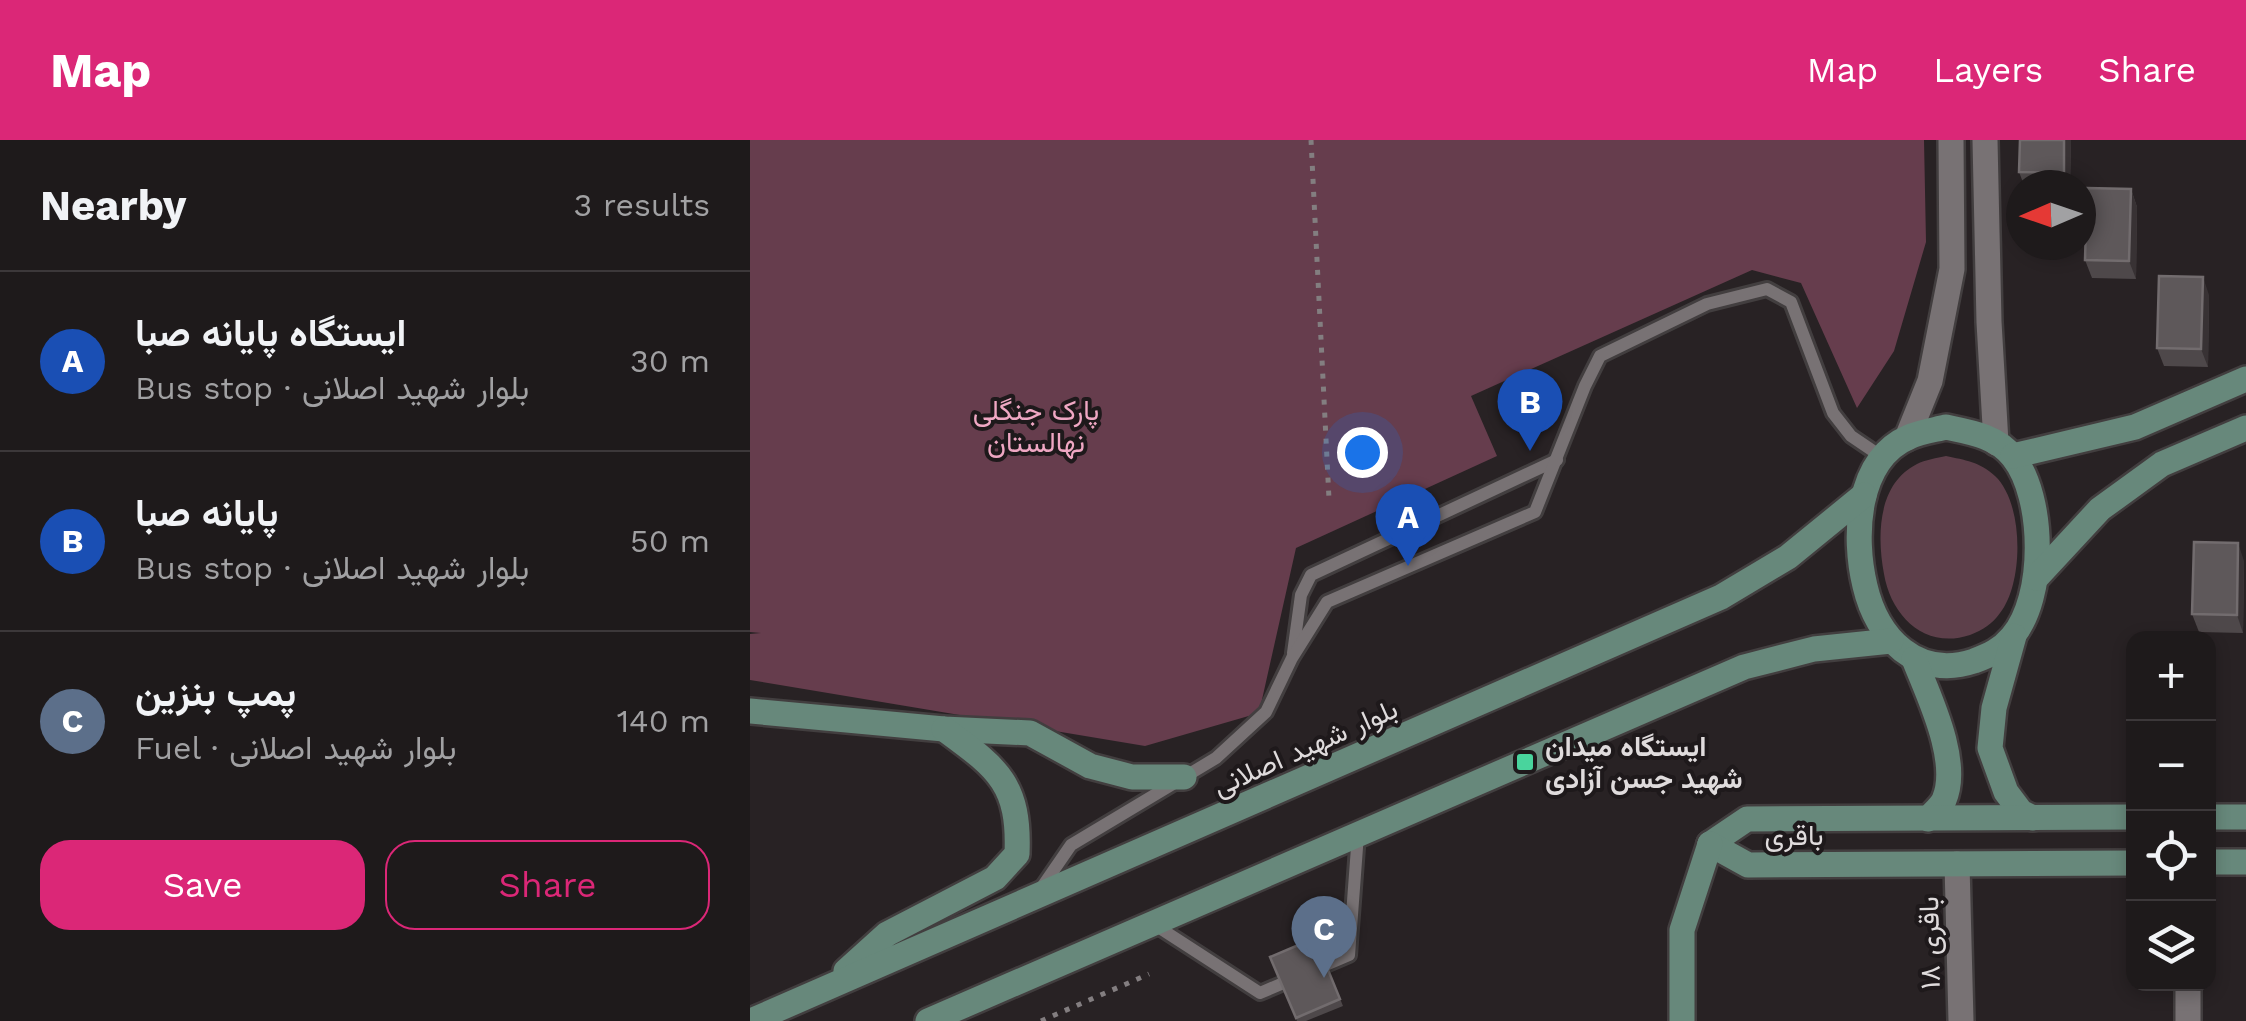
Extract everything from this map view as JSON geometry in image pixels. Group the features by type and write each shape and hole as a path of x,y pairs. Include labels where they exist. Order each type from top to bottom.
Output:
{"main road":[{"path":"2004,450 2135,428 2246,379"},
{"path":"2014,635 1994,654 1964,664 1938,665 1914,659 1891,641 1875,617 1864,585 1859,539 1864,495 1882,457 1907,438 1946,427 1984,435 2004,450 2031,492 2038,536 2036,578 2027,611 2014,635 1994,708 1990,748 2006,792 2022,812 2033,818"},
{"path":"2036,578 2100,509 2162,464 2246,428"},
{"name":"بلوار شهید اصلانی","path":"751,1021 1721,597 1788,557 1864,495"},
{"path":"928,1021 1744,667 1814,649 1891,641"},
{"path":"1914,659 1946,744 1948,774 1944,801 1928,818"},
{"path":"750,711 1030,733 1090,766 1132,777 1184,776"},
{"path":"829,987 887,934 995,878 1017,854 1016,807 1005,786 987,761 944,729"},
{"name":"باقری","path":"2126,817 1747,819 1710,844 1748,865 2126,863"},
{"path":"2216,817 2246,817"},
{"path":"1682,1021 1682,930 1710,844"},
{"path":"2216,862 2246,862"}],"street":[{"path":"1907,438 1930,381 1952,268 1951,140"},
{"path":"1986,140 1989,322 2004,450"},
{"name":"باقری ۱۸","path":"1957,864 1961,1021"},
{"path":"2188,991 2188,1021"}],"lane":[{"path":"1035,898 1071,845 1216,758 1266,712 1292,658 1327,602 1535,512 1600,356 1707,304 1767,289 1792,302 1833,413 1852,436 1882,457"},
{"path":"1292,658 1301,594 1311,575 1556,460"},
{"path":"1153,923 1260,993 1350,955 1358,834"}],"path":[{"path":"1311,140 1330,499"},
{"path":"1042,1021 1150,974"}],"shaded area":[{"path":"1946,456 1978,465 2005,488 2016,523 2017,543 2013,583 2000,613 1979,631 1954,638 1925,633 1902,616 1888,589 1881,544 1883,513 1894,484 1917,464"}],"green space":[{"name":"پارک جنگلی نهالستان","path":"750,140 1924,140 1926,242 1894,351 1857,408 1801,283 1752,270 1471,396 1497,456 1296,548 1259,713 1145,746 750,680 750,634 761,633 750,632"}],"building":[{"path":"2020,140 2064,140 2064,170 2019,170"},
{"path":"2096,188 2131,189 2129,261 2085,260 2096,260"},
{"path":"2159,276 2203,277 2201,349 2157,348"},
{"path":"2194,542 2238,543 2237,615 2192,614"},
{"path":"1315,938 1340,999 1296,1018 1270,957"}],"place":[{"name":"پایانه صبا","path":"1530,451"},
{"name":"ایستگاه پایانه صبا","path":"1408,566"},
{"name":"ایستگاه میدان شهید جسن آزادی","path":"1525,762"},
{"name":"پمپ بنزین","path":"1324,978"}]}
